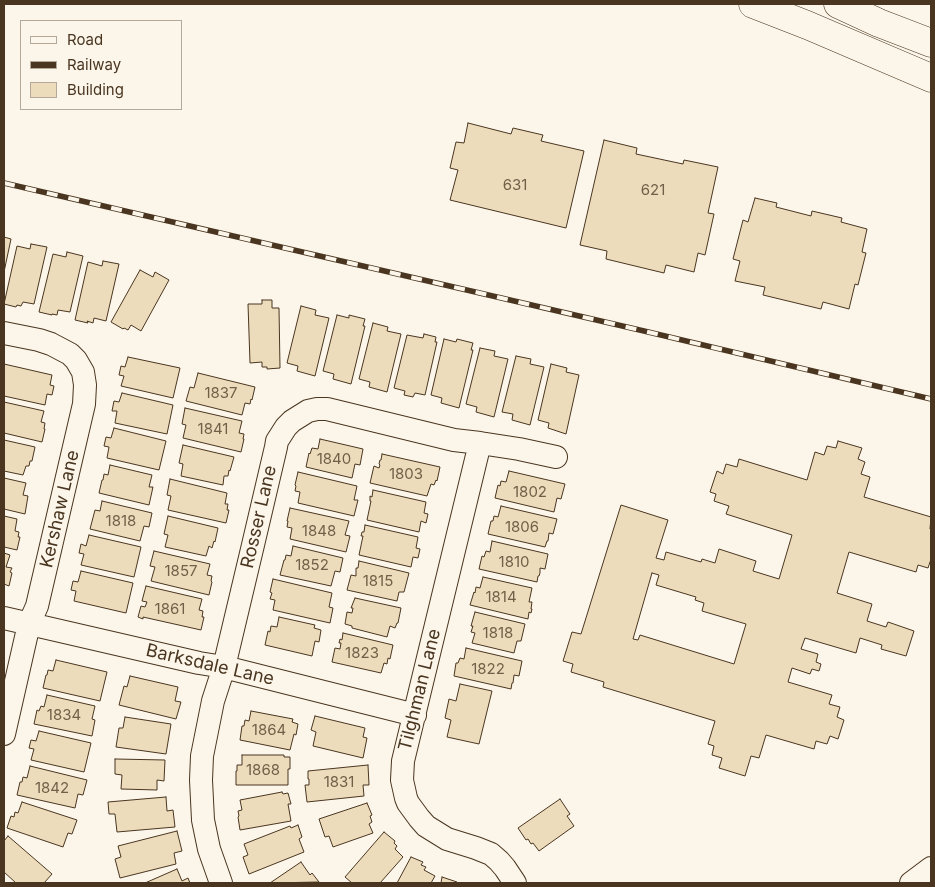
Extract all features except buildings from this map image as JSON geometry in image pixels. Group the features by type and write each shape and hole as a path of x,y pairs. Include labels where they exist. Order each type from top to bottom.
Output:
{"main road":[{"path":"753,4 931,78"},
{"path":"838,4 931,43"}],"street":[{"name":"Kershaw Lane","path":"4,333 39,340 70,354 83,372 85,385 84,404 37,606 29,624 4,734"},
{"name":"Rosser Lane","path":"221,883 209,849 203,820 202,756 213,701 224,667 276,447 281,434 292,421 308,412 317,409 327,409 454,440 519,449 556,457"},
{"name":"Tilghman Lane","path":"480,443 403,761 403,788 408,803 426,826 447,839 490,854 505,868 515,883"},
{"name":"Barksdale Lane","path":"4,618 198,663 224,667 415,715"},
{"path":"911,883 931,868"}],"railway":[{"path":"4,183 931,399"}]}
